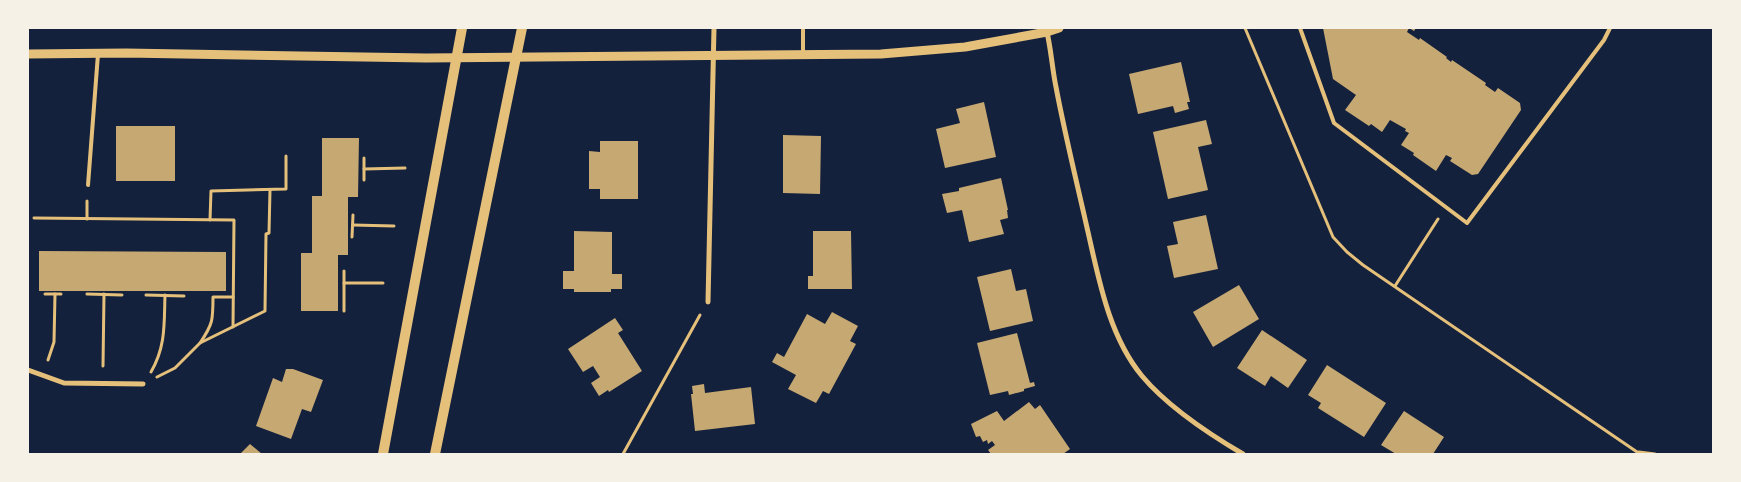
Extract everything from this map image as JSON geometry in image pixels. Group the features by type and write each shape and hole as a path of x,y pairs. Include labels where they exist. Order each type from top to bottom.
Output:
{"main road":[{"path":"383,454 458,58 462,28"},
{"path":"435,454 522,28"}],"street":[{"path":"708,302 714,28"},
{"path":"28,54 126,53 458,58 880,54 965,47 1059,28"},
{"path":"1046,30 1056,91 1096,270 1115,329 1142,375 1161,395 1200,425 1243,454"},
{"path":"28,370 64,382 143,384"}],"lane":[{"path":"803,28 803,54"},
{"path":"1300,28 1334,123 1467,223 1604,40 1610,28"},
{"path":"88,185 98,54"}],"path":[{"path":"1244,28 1333,237 1358,262 1640,453 1654,454"},
{"path":"210,220 211,191 286,189 286,156"},
{"path":"364,158 364,180"},
{"path":"364,169 405,168"},
{"path":"200,343 265,311 266,234 269,234 270,190"},
{"path":"1395,286 1446,207"},
{"path":"352,237 353,215"},
{"path":"34,218 234,220 233,327"},
{"path":"353,225 394,226"},
{"path":"344,271 344,311"},
{"path":"344,283 383,283"},
{"path":"45,294 60,294"},
{"path":"44,376 54,342 55,294"},
{"path":"87,294 122,295"},
{"path":"102,383 104,294"},
{"path":"146,295 184,296"},
{"path":"143,384 157,361 164,340 165,295"},
{"path":"143,384 175,368 200,343 213,320 213,297 233,297"},
{"path":"623,454 708,302"}],"building":[{"path":"1323,28 1409,28 1407,32 1419,40 1420,38 1447,57 1451,62 1452,60 1486,83 1485,85 1495,92 1498,88 1520,103 1521,110 1478,174 1472,175 1450,161 1452,158 1446,155 1436,171 1401,145 1409,133 1405,131 1406,129 1390,120 1382,132 1345,110 1356,95 1333,79"},
{"path":"1181,62 1190,102 1187,102 1189,109 1175,113 1173,106 1138,114 1129,74"},
{"path":"984,102 996,157 945,168 936,129 960,123 956,109"},
{"path":"1206,120 1212,144 1198,147 1208,190 1168,199 1153,132"},
{"path":"116,126 175,126 175,181 116,181"},
{"path":"783,135 821,136 820,194 783,193"},
{"path":"322,138 359,138 358,197 348,197 348,255 338,255 338,311 301,311 301,253 312,253 312,196 322,196"},
{"path":"600,141 638,141 638,199 600,199 600,189 589,189 589,151 600,152"},
{"path":"1001,178 1008,210 1008,218 1000,220 1004,234 969,242 962,210 947,213 942,194 959,191 959,188"},
{"path":"1206,215 1218,269 1174,278 1167,246 1178,244 1173,222"},
{"path":"574,231 612,232 612,274 622,274 622,289 611,289 611,292 574,292 574,289 563,289 563,271 574,271"},
{"path":"813,231 851,231 852,289 808,289 808,276 813,276"},
{"path":"39,251 226,252 226,291 39,291"},
{"path":"1011,269 1016,291 1026,289 1033,321 990,331 977,277"},
{"path":"1239,285 1259,319 1213,347 1193,312"},
{"path":"832,312 858,326 850,341 856,344 829,394 823,391 816,403 788,389 796,375 772,362 777,353 784,357 807,314 825,324"},
{"path":"615,318 623,330 618,333 642,371 609,392 608,390 599,396 591,383 600,377 593,366 583,372 568,349"},
{"path":"1262,330 1307,360 1288,388 1271,376 1265,386 1237,368"},
{"path":"1017,333 1030,383 1034,382 1035,386 1009,395 1008,391 990,395 977,343"},
{"path":"1327,365 1386,403 1364,437 1318,408 1321,403 1308,395"},
{"path":"286,369 293,369 323,380 311,412 302,409 291,439 256,426 273,378 282,382"},
{"path":"704,384 705,393 751,387 755,424 695,431 691,394 693,394 692,386"},
{"path":"1029,402 1035,409 1040,405 1070,449 1063,454 991,454 988,450 995,445 992,441 988,444 987,440 983,442 980,436 976,437 971,424 997,411 1004,421"},
{"path":"1404,411 1444,437 1433,454 1396,454 1381,445"},
{"path":"250,444 262,454 240,454"}]}
